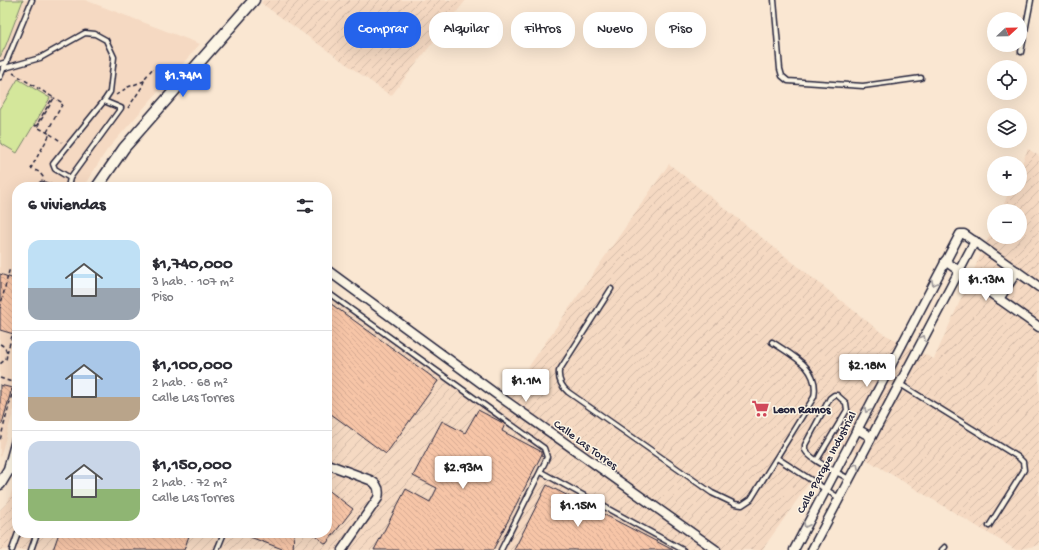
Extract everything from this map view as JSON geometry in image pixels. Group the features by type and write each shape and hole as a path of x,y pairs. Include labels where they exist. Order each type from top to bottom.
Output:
{"street":[{"path":"100,182 124,148 254,0"},
{"name":"Calle Parque Industrial","path":"794,550 959,236 964,234 975,241"},
{"path":"812,550 975,241 1039,287"},
{"path":"945,261 1039,327"},
{"path":"998,299 1017,271"},
{"name":"Calle Las Torres","path":"332,274 503,399 716,550"},
{"path":"857,429 871,437"},
{"path":"332,466 374,482 379,489 378,498 342,550"},
{"path":"0,484 12,472"}],"lane":[{"path":"0,77 32,0"},
{"path":"774,0 780,69 782,76 788,81 863,86 921,78"},
{"path":"1027,21 1031,0"},
{"path":"5,68 40,58 85,33 95,34 106,40 114,57 110,92 53,166 55,169 70,178"},
{"path":"0,64 7,62"},
{"path":"69,182 70,178 119,112 120,108 104,101"},
{"path":"611,289 559,371 558,377 564,389 712,492 735,504 742,505 751,499 812,403 816,391 815,382 808,367 772,342"},
{"path":"332,296 544,448 547,457 541,472 501,550"},
{"path":"900,383 1018,457 1023,462 1024,470 988,526"},
{"path":"817,460 846,410 846,403 837,395 832,396 805,445 806,453 817,460 835,470 849,479"},
{"path":"777,458 839,498"},
{"path":"541,472 683,550"},
{"path":"12,550 16,538"},
{"path":"31,550 35,538"},
{"path":"218,550 222,538"}],"path":[{"path":"5,68 49,96 63,103 47,132"},
{"path":"119,112 123,113 128,108 153,68"},
{"path":"111,104 119,92 144,81"},
{"path":"34,125 36,126 54,98"},
{"path":"54,98 38,126 61,141 66,148"},
{"path":"42,182 44,178 31,168 50,134"},
{"path":"0,308 9,272 12,273"},
{"path":"0,364 6,358 12,336"},
{"path":"0,344 4,347 7,353"},
{"path":"0,378 12,382"},
{"path":"0,440 12,394"}],"shaded area":[{"path":"0,0 85,0 200,44 107,150 86,182 12,182 12,416 0,458"},
{"path":"263,0 466,0 457,12 429,12 429,47 391,96 261,3"},
{"path":"1028,149 1039,156 1039,545 1016,550 838,442 762,550 0,550 0,510 8,502 12,490 12,538 332,538 332,293 498,411 669,164 882,333 934,359 987,241 987,244 1027,244 1027,204 1004,204 1007,196 1027,196 1027,156 1025,156"}],"green space":[{"path":"0,0 23,0 0,57"},
{"path":"18,79 50,98 17,153 0,143 0,109"}],"building":[{"path":"0,274 12,278 12,334 0,330"},
{"path":"332,305 438,381 386,454 332,415"},
{"path":"0,385 12,388 2,424 0,424"},
{"path":"478,410 505,424 502,431 542,452 493,550 374,550 406,489 430,502 437,488 413,476 442,421 465,433"},
{"path":"547,485 673,550 514,550"},
{"path":"332,493 353,509 332,536"},
{"path":"57,538 188,538 184,550 53,550"},
{"path":"253,538 294,538 293,550 285,550"},
{"path":"318,538 331,538 326,544"}],"place":[{"name":"Leon Ramos","path":"760,409"}]}
